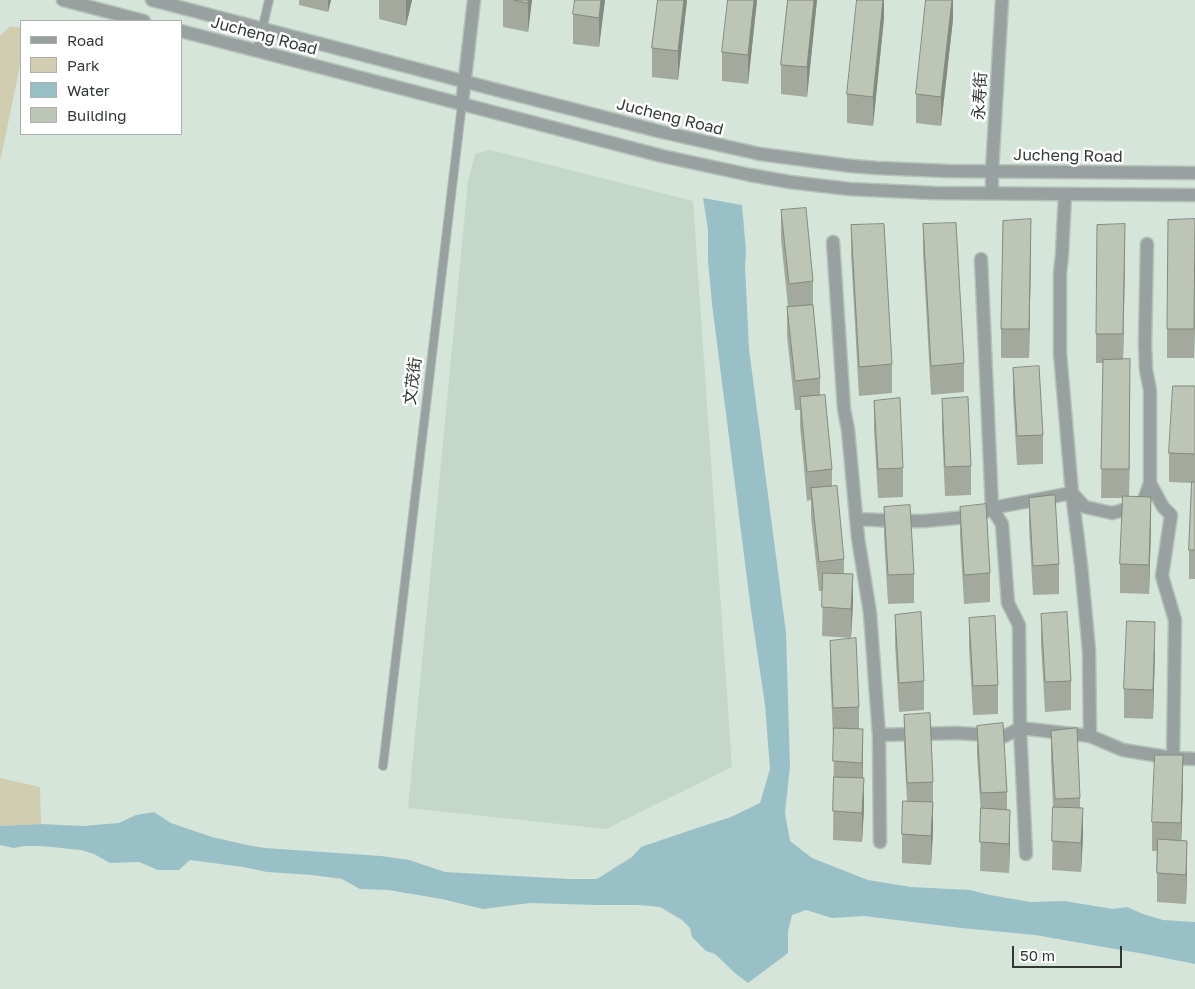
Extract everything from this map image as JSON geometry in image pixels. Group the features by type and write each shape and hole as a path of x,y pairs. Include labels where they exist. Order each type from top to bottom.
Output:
{"street":[{"path":"63,0 140,20"},
{"name":"Jucheng Road","path":"152,0 662,132 760,154 851,166 939,170 1195,173"},
{"name":"文茂街","path":"462,104 474,0"},
{"name":"永寿街","path":"992,193 1002,0"},
{"name":"Jucheng Road","path":"182,31 662,156 766,178 849,188 915,192 1195,195"},
{"path":"1065,194 1060,273 1060,353 1072,493 1089,651 1090,736"},
{"path":"833,242 844,409 848,430 858,538 870,613 879,735 880,842"},
{"path":"1072,493 1085,507 1112,513 1142,505 1150,484 1150,390 1146,370 1145,344 1147,244"},
{"path":"981,259 992,508 1002,524 1008,604 1019,625 1020,728 1026,854"},
{"path":"1150,484 1163,507 1171,516 1162,576 1175,620 1173,758"},
{"path":"856,519 924,521 978,516 992,508 1072,493"},
{"path":"879,735 957,733 1005,736 1020,728 1090,736 1122,750 1173,758 1195,759"}],"lane":[{"path":"257,51 269,0"},
{"name":"文茂街","path":"383,766 462,104"}],"shaded area":[{"path":"490,150 693,201 732,767 606,829 408,808 468,181 475,154"}],"green space":[{"path":"10,26 20,28 20,66 0,162 0,36"},
{"path":"0,778 40,787 41,824 0,826"}],"water":[{"path":"703,198 742,205 746,251 749,349 786,633 790,766 785,813 790,841 812,858 868,880 911,887 970,890 1031,902 1064,901 1113,909 1127,907 1163,920 1195,922 1195,964 1035,935 864,916 832,918 806,910 792,915 788,931 788,953 748,983 715,954 706,951 692,937 690,928 682,920 660,907 530,903 483,909 442,899 388,890 360,889 342,879 312,875 267,872 190,860 179,870 158,870 139,862 110,863 94,854 81,850 41,846 14,848 0,845 0,826 41,824 83,826 119,823 136,815 154,812 171,823 212,837 265,848 381,856 409,860 445,872 597,879 632,857 641,847 731,817 760,803 770,769 765,705 712,304 708,261 708,230"}],"building":[{"path":"514,0 528,0 528,3"},
{"path":"575,0 601,0 599,18 573,14"},
{"path":"658,0 684,0 678,51 652,48"},
{"path":"728,0 754,0 748,55 722,52"},
{"path":"788,0 814,0 807,67 781,65"},
{"path":"857,0 883,0 873,97 847,94"},
{"path":"926,0 952,0 941,97 916,94"},
{"path":"806,208 813,281 789,284 781,210"},
{"path":"1031,219 1029,329 1001,329 1003,221"},
{"path":"1195,219 1194,329 1167,329 1168,220"},
{"path":"956,223 964,363 931,366 923,224"},
{"path":"884,224 892,364 859,367 851,225"},
{"path":"1125,224 1123,334 1096,334 1097,225"},
{"path":"813,305 820,378 795,381 787,307"},
{"path":"1130,359 1129,469 1101,469 1103,360"},
{"path":"1039,366 1043,435 1017,436 1013,368"},
{"path":"1173,386 1195,386 1195,454 1169,453"},
{"path":"825,395 832,469 807,472 800,397"},
{"path":"968,397 971,466 945,467 942,399"},
{"path":"900,398 903,468 878,469 874,401"},
{"path":"1192,482 1195,482 1195,550 1189,550"},
{"path":"837,486 844,559 819,562 811,488"},
{"path":"1055,495 1059,564 1033,566 1029,498"},
{"path":"1123,496 1151,497 1149,565 1120,564"},
{"path":"986,504 990,573 964,575 960,507"},
{"path":"910,505 914,574 888,575 884,507"},
{"path":"823,573 853,574 851,609 822,607"},
{"path":"921,612 924,681 899,683 895,615"},
{"path":"1067,612 1071,681 1045,682 1041,614"},
{"path":"995,616 998,685 973,686 969,618"},
{"path":"1127,621 1155,622 1153,690 1124,689"},
{"path":"856,638 859,707 833,708 830,641"},
{"path":"930,713 933,782 907,783 904,715"},
{"path":"1003,723 1007,792 981,793 977,726"},
{"path":"834,728 863,729 862,763 833,761"},
{"path":"1077,728 1080,798 1055,799 1051,731"},
{"path":"1155,755 1183,755 1181,823 1152,822"},
{"path":"834,777 864,778 862,813 833,811"},
{"path":"903,801 933,802 931,836 902,834"},
{"path":"1053,807 1083,808 1081,843 1052,841"},
{"path":"981,808 1010,810 1009,844 980,842"},
{"path":"1158,839 1187,841 1186,875 1157,873"}]}
